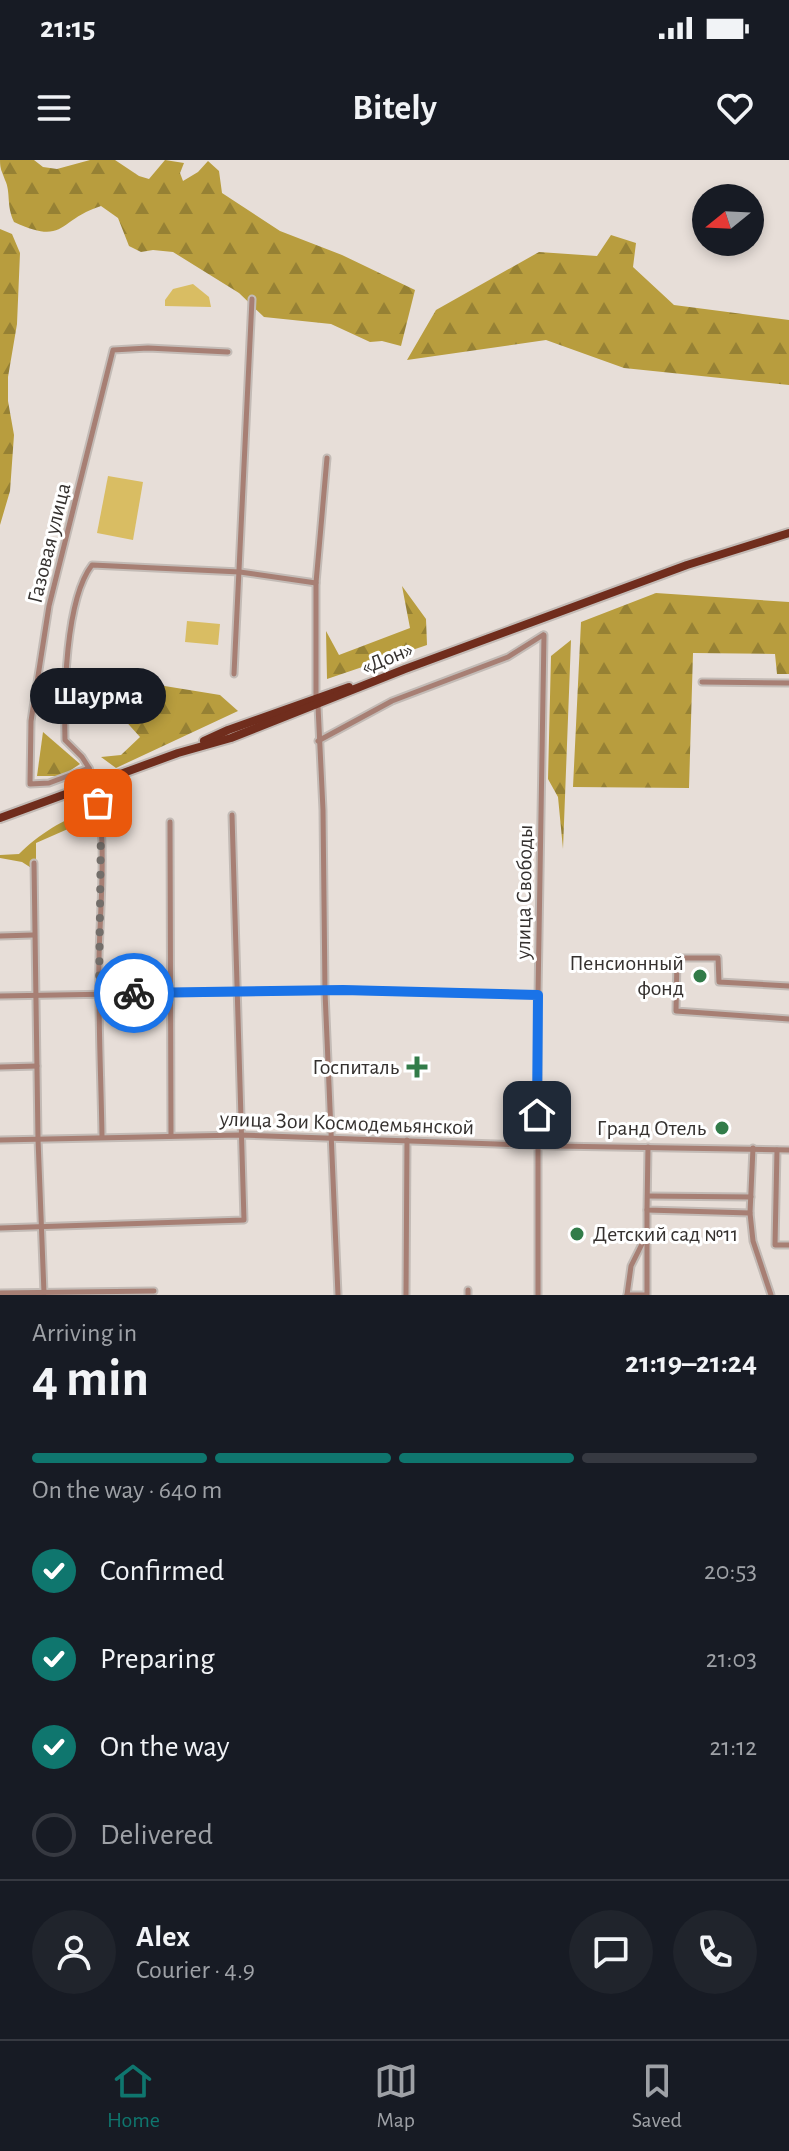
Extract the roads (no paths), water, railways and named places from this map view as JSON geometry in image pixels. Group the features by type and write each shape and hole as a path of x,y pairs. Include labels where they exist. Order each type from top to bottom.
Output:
{"main road":[{"name":"«Дон»","path":"95,784 178,753 228,730 317,702 687,565 789,533"},
{"path":"0,818 95,784"}],"street":[{"path":"234,674 252,299"},
{"name":"Газовая улица","path":"89,768 49,783 30,784 31,721 49,606 113,350 148,348 228,352"},
{"path":"327,458 316,583 317,702 323,810 330,1138 338,1295"},
{"path":"102,1136 99,993 101,822 89,768 65,740 64,680 74,618 86,574 92,565 240,572 316,583"},
{"name":"улица Свободы","path":"318,741 392,701 508,657 544,635 538,995 538,1295"},
{"path":"702,682 789,683"},
{"path":"0,1228 244,1220 232,815"},
{"path":"170,822 171,1136"},
{"path":"34,863 33,935 44,1293"},
{"path":"0,936 33,935"},
{"path":"789,986 719,982 718,958 677,958 676,1011 789,1019"},
{"path":"0,996 236,992 538,995"},
{"path":"0,1067 37,1066"},
{"name":"улица Зои Космодемьянской","path":"0,1140 240,1135 789,1150"},
{"path":"406,1295 407,1140"},
{"path":"647,1234 631,1266 627,1295 647,1295 648,1147"},
{"path":"753,1148 750,1213 753,1241 771,1295"},
{"path":"777,1150 775,1245 789,1245"},
{"path":"648,1196 751,1197"},
{"path":"647,1210 750,1213"},
{"path":"0,1293 154,1291"}],"place":[{"name":"Шаурма","path":"98,803"},
{"name":"Пенсионный фонд","path":"700,976"},
{"name":"Госпиталь","path":"417,1067"},
{"name":"Гранд Отель","path":"722,1128"},
{"name":"Детский сад №11","path":"577,1234"}]}
